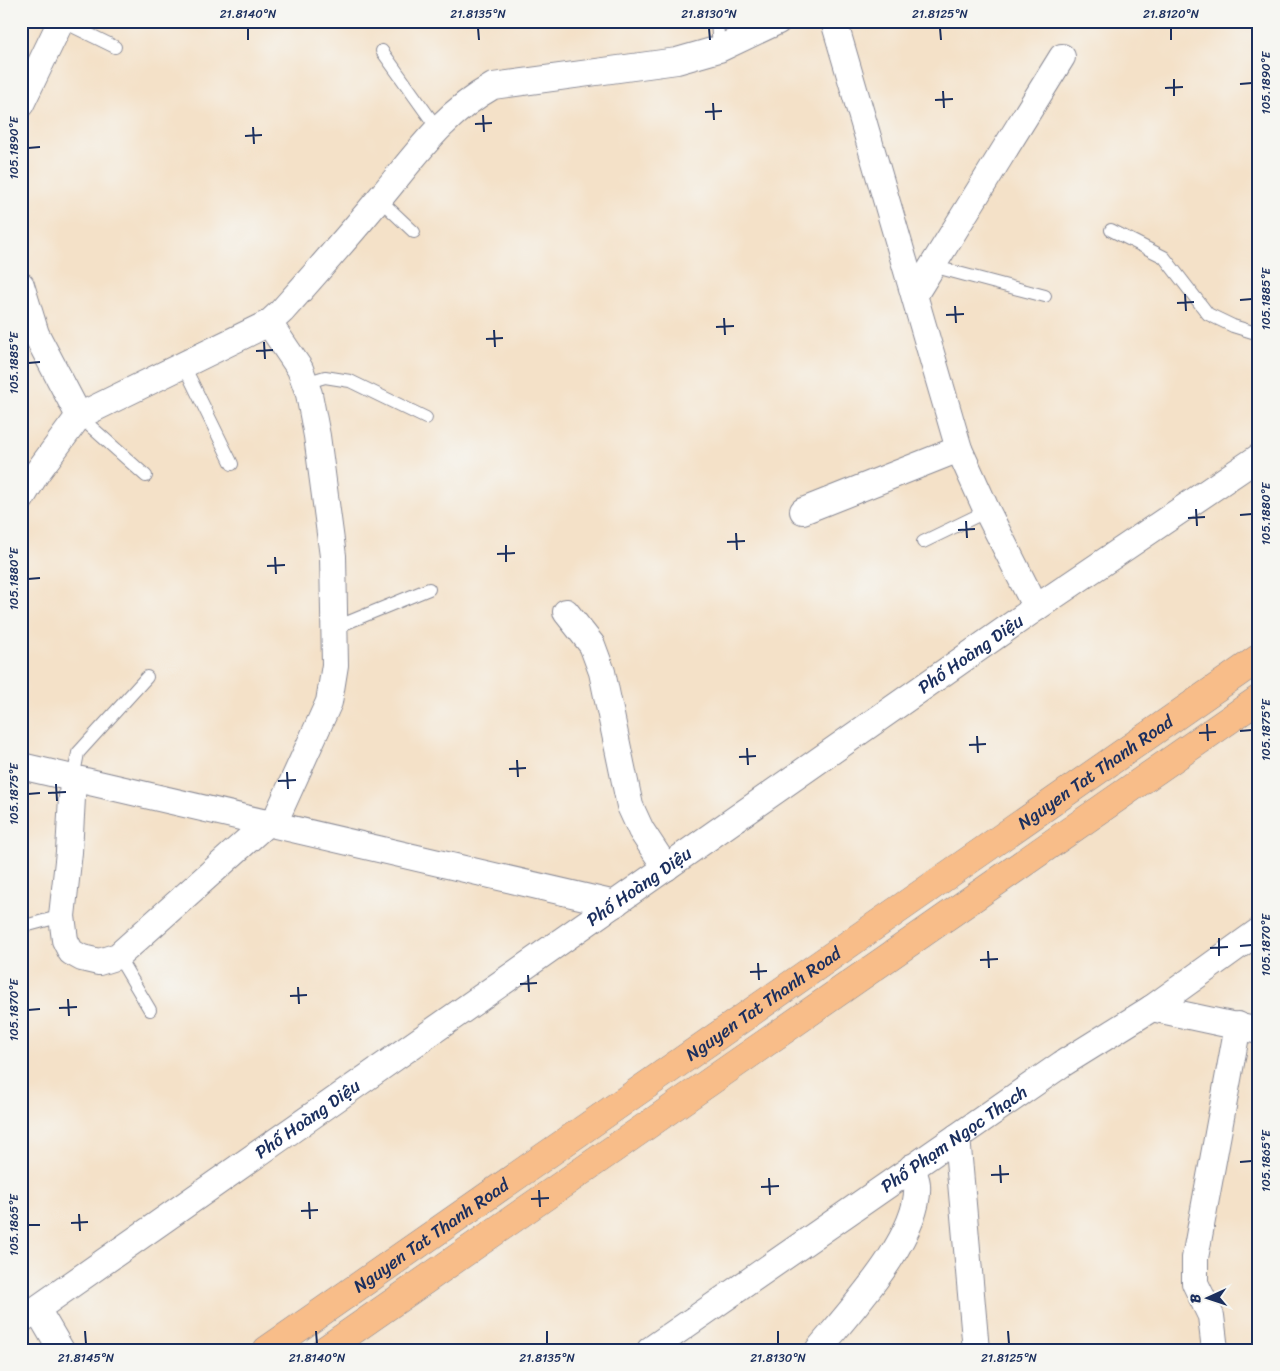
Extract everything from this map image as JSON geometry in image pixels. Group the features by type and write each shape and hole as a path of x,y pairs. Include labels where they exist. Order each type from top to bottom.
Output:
{"highway":[{"name":"Nguyen Tat Thanh Road","path":"267,1350 1259,658"},
{"name":"Nguyen Tat Thanh Road","path":"325,1350 1259,699"}],"street":[{"path":"21,104 61,21"},
{"path":"21,500 36,474 79,416 269,323 282,311 379,199 437,128 469,99 494,86 677,61 719,49 778,21"},
{"path":"834,21 959,449 987,511 1036,608"},
{"path":"915,294 1062,57"},
{"path":"21,285 36,334 79,416"},
{"path":"73,779 69,852 62,916 65,940 71,952 82,958 99,962 118,956 271,823 329,702 336,665 333,556 317,436 300,369 269,323"},
{"path":"803,511 959,449"},
{"name":"Phố Hoàng Diệu","path":"29,1314 1036,608 1259,457"},
{"path":"566,612 592,645 602,672 630,806 642,830 666,868"},
{"path":"21,766 615,904"},
{"name":"Phố Phạm Ngọc Thạch","path":"650,1350 1062,1064 1152,1008 1259,931"},
{"path":"1152,1008 1249,1028 1195,1258 1195,1283 1211,1316 1215,1350"},
{"path":"957,1137 976,1350"},
{"path":"818,1350 876,1280 907,1228 915,1207 917,1185 912,1167"},
{"path":"29,1314 61,1350"}],"lane":[{"path":"61,21 115,47"},
{"path":"717,21 719,49"},
{"path":"382,50 437,128"},
{"path":"379,199 414,232"},
{"path":"1111,230 1164,257 1208,314 1233,326 1259,334"},
{"path":"932,266 1044,296"},
{"path":"183,364 232,464"},
{"path":"305,383 324,377 350,381 426,418"},
{"path":"79,416 146,476"},
{"path":"923,542 987,511"},
{"path":"334,628 429,589"},
{"path":"73,779 78,753 147,677"},
{"path":"21,926 62,916"},
{"path":"118,956 150,1010"}]}
